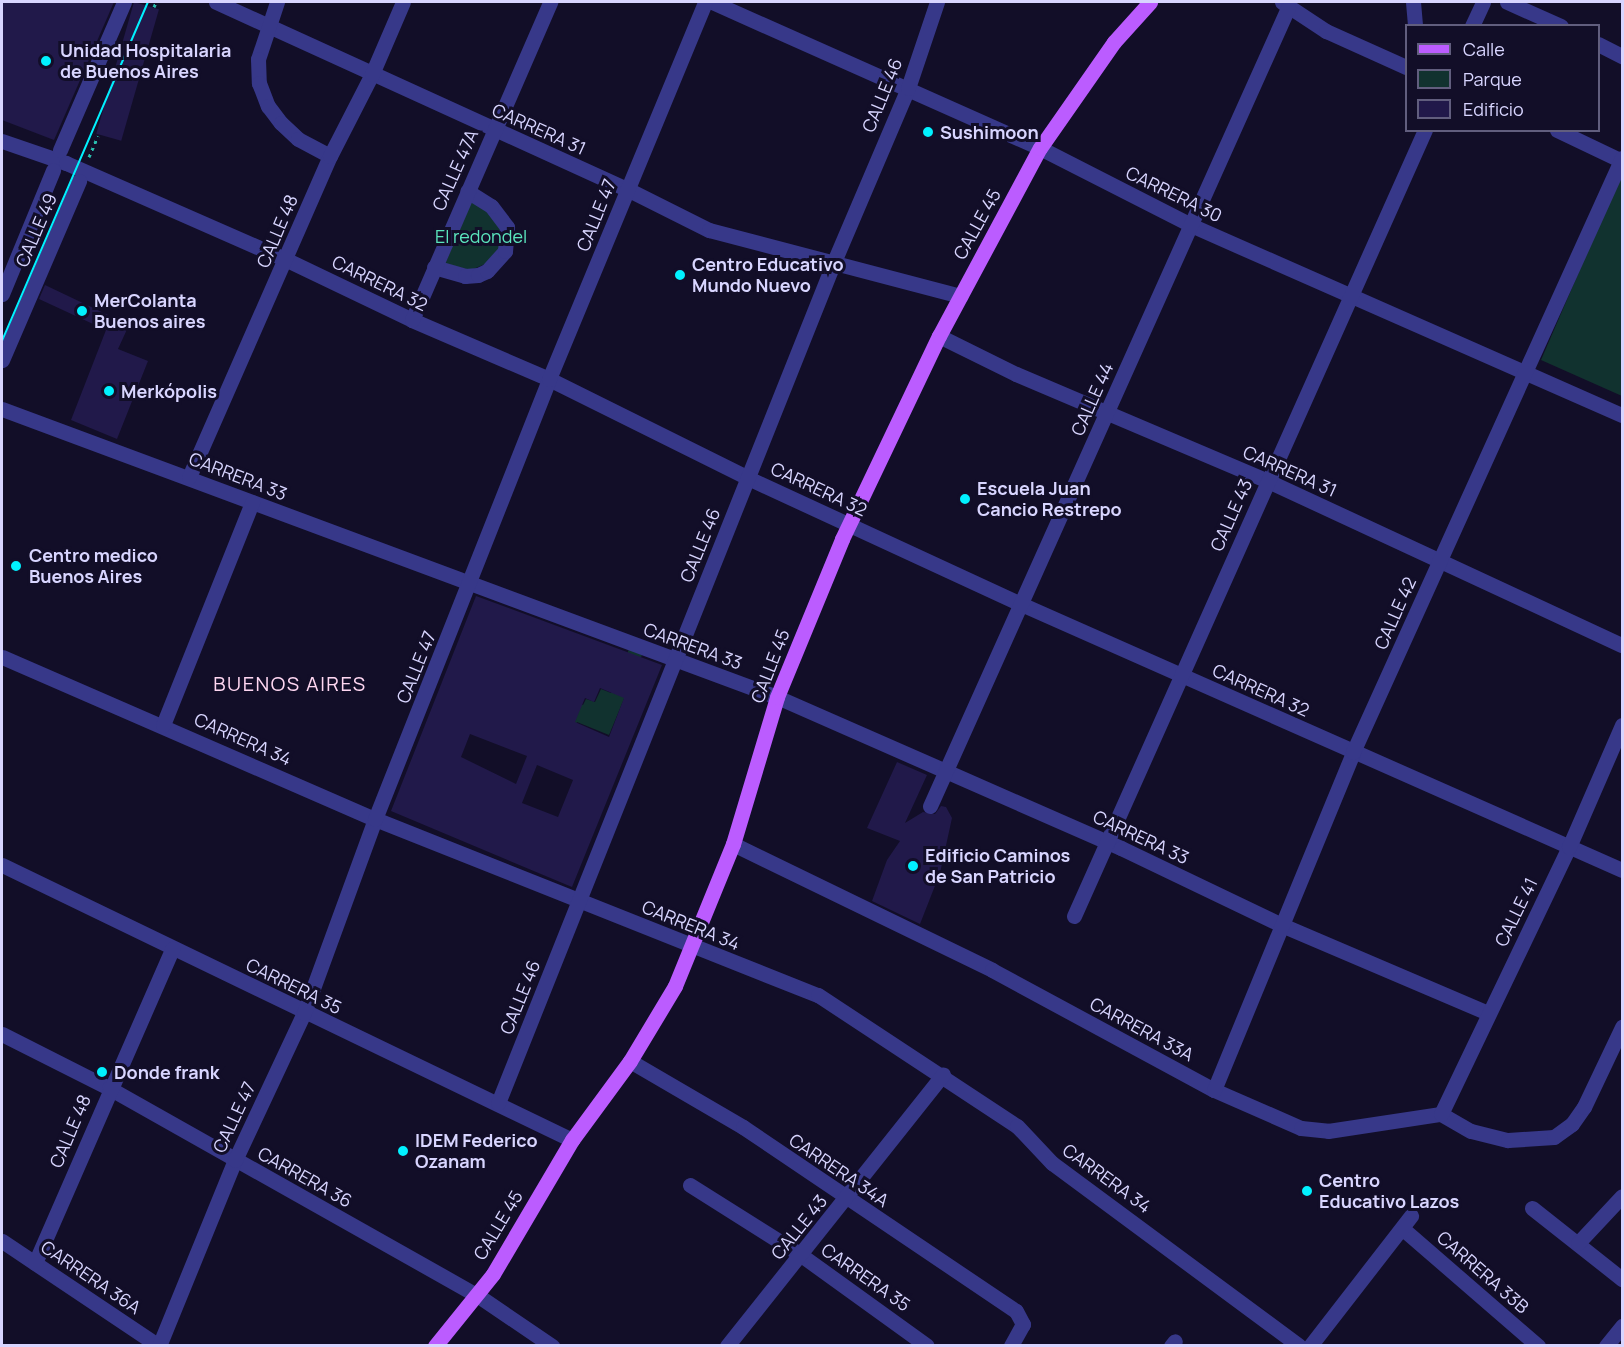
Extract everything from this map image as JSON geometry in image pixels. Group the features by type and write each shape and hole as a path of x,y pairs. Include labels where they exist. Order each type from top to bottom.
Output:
{"main road":[{"name":"CALLE 45","path":"442,1343 477,1295 572,1140 630,1061 675,986 733,844 777,697 849,525 939,336 1040,148 1114,42 1150,2"}],"street":[{"path":"60,150 124,2"},
{"name":"CARRERA 31","path":"216,2 494,131 627,189 709,230 960,296"},
{"path":"277,2 267,24 258,59 259,83 268,106 281,123 298,139 330,156"},
{"name":"CALLE 48","path":"189,477 287,260 330,156 372,74 403,2"},
{"name":"CALLE 47A","path":"412,320 550,2"},
{"name":"CALLE 47","path":"159,1346 235,1160 304,1013 375,819 471,583 549,379 705,2"},
{"name":"CARRERA 30","path":"712,2 1040,148 1193,226 1355,295 1623,415"},
{"name":"CALLE 46","path":"498,1103 833,264 908,88 937,2"},
{"path":"1413,2 1415,24"},
{"path":"1473,24 1484,2"},
{"path":"1507,2 1556,24"},
{"path":"1285,5 1326,31 1405,66"},
{"name":"CALLE 44","path":"930,806 1193,226 1285,5"},
{"path":"1600,44 1623,56"},
{"name":"CALLE 43","path":"1074,916 1268,481 1355,295 1424,132"},
{"path":"1561,132 1622,160"},
{"name":"CARRERA 32","path":"2,141 66,163 287,260 412,320 549,379 748,478 1022,604 1623,870"},
{"name":"CALLE 42","path":"1214,1090 1284,926 1353,752 1622,160"},
{"name":"CALLE 49","path":"2,294 53,170"},
{"name":"CALLE 49","path":"2,360 79,181"},
{"path":"434,267 465,276 478,275 487,271 505,251 507,227 491,206 467,190"},
{"name":"CARRERA 31","path":"939,336 1268,481 1623,645"},
{"name":"CARRERA 33","path":"2,409 777,697 946,770 1284,926 1488,1013"},
{"path":"163,725 252,502"},
{"name":"CARRERA 34","path":"2,657 375,819 818,995 943,1074 1017,1126 1052,1163 1299,1346"},
{"name":"CALLE 41","path":"1441,1114 1569,847 1623,725"},
{"name":"CARRERA 33A","path":"733,844 992,970 1214,1090 1301,1128 1328,1131 1441,1114"},
{"name":"CARRERA 35","path":"2,865 304,1013 572,1140"},
{"name":"CALLE 48","path":"36,1263 108,1088 172,949"},
{"path":"1441,1114 1471,1131 1508,1140 1554,1137 1572,1124 1584,1107 1623,1027"},
{"name":"CARRERA 36","path":"2,1034 108,1088 477,1295 552,1346"},
{"name":"CARRERA 34A","path":"630,1061 743,1127 1022,1318 1022,1331 1011,1346"},
{"name":"CALLE 43","path":"727,1346 943,1074"},
{"name":"CARRERA 35","path":"690,1185 801,1255 927,1346"},
{"path":"1578,1243 1623,1196"},
{"path":"1532,1208 1623,1279"},
{"name":"CARRERA 33B","path":"1310,1346 1407,1222 1538,1346"},
{"name":"CARRERA 36A","path":"2,1241 159,1346"},
{"path":"1606,1346 1623,1326"}],"path":[{"path":"154,7 156,2"},
{"path":"87,162 98,136"}],"green space":[{"path":"1622,172 1622,396 1541,360"},
{"name":"El redondel","path":"473,198 501,219 499,248 485,264 471,270 445,264"},
{"path":"629,649 642,655 609,735 577,722 573,732 567,698 583,705 586,699 595,702 601,689 611,693"}],"building":[{"name":"Unidad Hospitalaria de Buenos Aires","path":"2,2 114,2 54,140 2,120"},
{"path":"134,2 159,9 121,141 96,134"},
{"name":"Merkópolis","path":"45,285 129,325 118,349 148,361 117,439 71,420 106,330 39,299"},
{"path":"476,596 662,665 572,887 391,811","holes":["600,688 624,698 609,737 575,722 585,698 594,702","470,734 527,756 516,784 461,757","537,765 573,780 558,817 522,803"]},
{"name":"Edificio Caminos de San Patricio","path":"897,762 927,775 905,823 923,812 935,814 941,806 946,807 952,818 940,873 920,924 872,901 887,860 900,841 867,828"}],"tram line":[{"path":"2,341 148,2"}],"place":[{"name":"Unidad Hospitalaria de Buenos Aires","path":"46,61"},
{"name":"Sushimoon","path":"928,132"},
{"name":"Centro Educativo Mundo Nuevo","path":"680,275"},
{"name":"MerColanta Buenos aires","path":"82,311"},
{"name":"Merkópolis","path":"109,391"},
{"name":"Escuela Juan Cancio Restrepo","path":"965,499"},
{"name":"Centro medico Buenos Aires","path":"16,566"},
{"name":"Edificio Caminos de San Patricio","path":"913,866"},
{"name":"Donde frank","path":"102,1072"},
{"name":"IDEM Federico Ozanam","path":"403,1151"},
{"name":"Centro Educativo Lazos","path":"1307,1191"}],"district":[{"name":"BUENOS AIRES","path":"290,683"}]}
